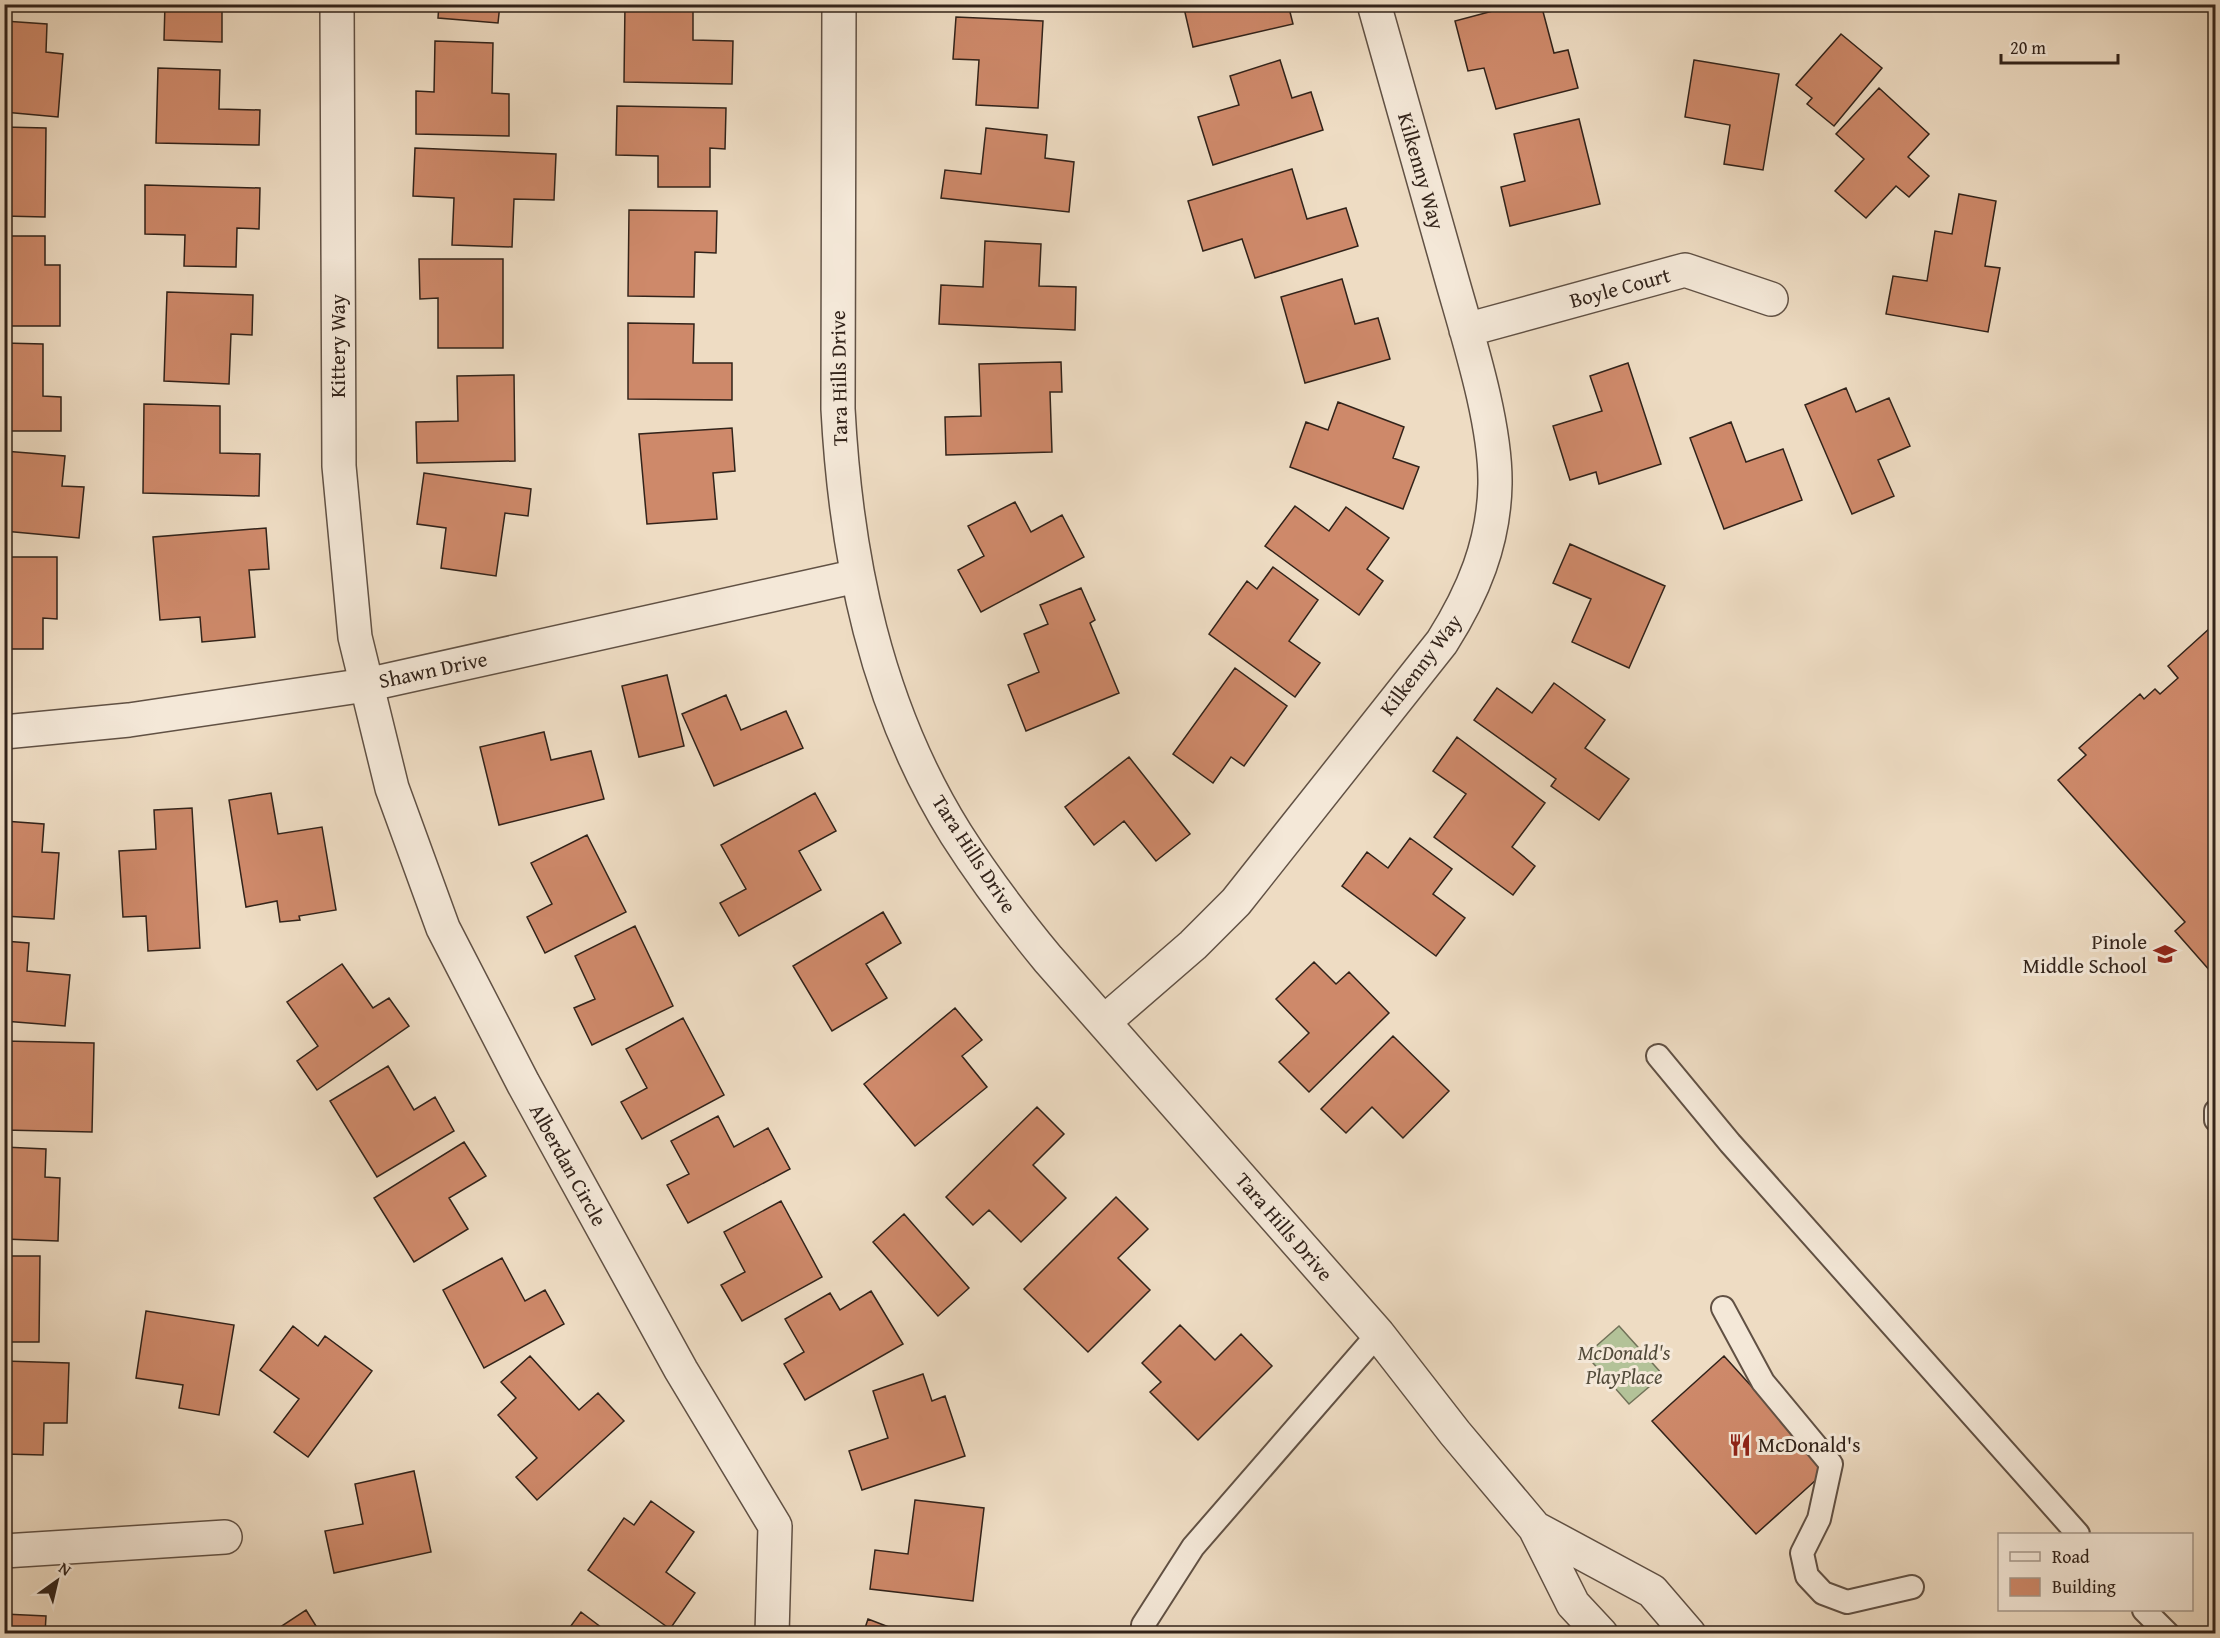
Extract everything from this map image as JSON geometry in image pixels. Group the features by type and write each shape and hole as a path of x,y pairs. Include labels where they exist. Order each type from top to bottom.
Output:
{"street":[{"name":"Kittery Way","path":"337,4 339,465 355,637 366,685"},
{"name":"Tara Hills Drive","path":"838,4 838,409 841,472 857,576 878,662 897,715 937,800 996,894 1048,959 1378,1334 1455,1433 1534,1528 1573,1604 1591,1630"},
{"name":"Kilkenny Way","path":"1104,1022 1193,945 1236,902 1442,642 1466,606 1487,546 1495,486 1494,453 1466,330 1374,4"},
{"name":"Boyle Court","path":"1466,330 1685,270 1771,299"},
{"name":"Shawn Drive","path":"4,732 129,720 366,685 857,576"},
{"name":"Alberdan Circle","path":"366,685 392,788 443,928 523,1083 670,1350 775,1526 772,1634"},
{"name":"Tara Hills Drive","path":"1534,1528 1652,1591 1689,1634"},
{"path":"4,1551 225,1537"}],"lane":[{"path":"1658,1056 1737,1151 2077,1533"},
{"path":"2216,1111 2216,1120"},
{"path":"1723,1308 1763,1382 1831,1464 1819,1519 1802,1553 1807,1576 1823,1593 1847,1602 1912,1587"},
{"path":"1144,1631 1193,1547 1378,1334"},
{"path":"2145,1611 2168,1634"}],"green space":[{"name":"McDonald's PlayPlace","path":"1619,1326 1663,1375 1629,1404 1586,1355"}],"building":[{"path":"165,4 222,4 222,42 164,40"},
{"path":"439,4 500,4 498,23 438,18"},
{"path":"625,4 693,4 693,40 733,41 732,84 624,82"},
{"path":"1183,4 1288,4 1293,24 1193,47"},
{"path":"1519,4 1541,4 1554,53 1568,50 1578,88 1496,109 1484,68 1468,71 1455,21"},
{"path":"956,17 1043,21 1038,108 976,105 979,60 953,59"},
{"path":"4,21 47,24 46,52 63,54 58,117 4,112"},
{"path":"1841,34 1882,68 1834,126 1807,104 1812,98 1796,85"},
{"path":"435,41 493,43 492,93 509,94 509,136 416,134 416,91 434,92"},
{"path":"1280,60 1292,98 1311,92 1323,130 1213,165 1198,117 1239,105 1230,76"},
{"path":"1694,60 1779,74 1763,170 1724,164 1730,125 1685,117"},
{"path":"158,68 220,70 219,109 260,110 259,145 156,143"},
{"path":"1879,88 1929,134 1908,157 1929,176 1909,197 1896,186 1866,218 1835,191 1864,159 1836,134"},
{"path":"617,106 726,108 725,149 710,148 710,187 658,187 658,156 616,155"},
{"path":"1579,119 1600,204 1510,226 1501,187 1525,181 1514,134"},
{"path":"4,127 46,128 45,217 4,216"},
{"path":"986,128 1047,135 1045,158 1074,162 1069,212 941,198 945,170 981,174"},
{"path":"415,148 556,154 554,200 514,199 512,247 452,245 454,198 413,196"},
{"path":"1292,169 1307,219 1346,208 1358,246 1255,278 1242,239 1203,251 1188,201"},
{"path":"145,185 260,188 259,229 237,228 236,267 184,266 185,235 145,234"},
{"path":"1959,194 1996,201 1985,266 2000,268 1988,332 1886,314 1893,276 1927,281 1935,231 1952,234"},
{"path":"629,210 717,211 716,253 695,252 694,297 628,296"},
{"path":"4,236 45,236 45,265 60,265 60,326 4,326"},
{"path":"985,241 1041,244 1039,286 1076,287 1075,330 939,324 941,285 983,287"},
{"path":"419,259 503,259 503,348 438,348 438,298 420,299"},
{"path":"1342,279 1355,324 1378,318 1390,359 1305,383 1281,297"},
{"path":"167,292 253,295 252,335 231,334 229,384 164,381"},
{"path":"628,323 694,324 693,363 732,363 732,400 628,399"},
{"path":"4,343 43,344 43,396 61,397 61,431 4,431"},
{"path":"1061,362 1062,392 1050,392 1052,452 946,455 945,417 981,416 979,364"},
{"path":"1628,363 1661,464 1599,484 1596,472 1570,480 1553,426 1602,411 1590,376"},
{"path":"514,375 515,461 417,463 416,422 458,421 457,376"},
{"path":"1846,388 1856,412 1889,398 1910,446 1878,460 1894,496 1852,514 1805,405"},
{"path":"1338,402 1404,427 1393,458 1419,467 1403,509 1290,467 1306,422 1328,430"},
{"path":"144,404 220,406 220,453 260,454 259,496 143,493"},
{"path":"1731,422 1746,462 1783,449 1802,500 1724,529 1690,438"},
{"path":"732,428 735,471 713,473 717,519 647,524 639,434"},
{"path":"4,451 65,456 62,486 84,487 79,538 4,531"},
{"path":"424,473 531,489 528,516 505,513 496,576 441,568 446,528 417,524"},
{"path":"1015,502 1031,532 1062,515 1084,557 981,612 958,570 984,556 968,526"},
{"path":"1295,506 1329,531 1346,507 1389,538 1367,569 1383,581 1359,615 1265,546"},
{"path":"266,528 269,569 249,570 255,637 202,642 200,617 160,620 153,537"},
{"path":"1570,544 1665,586 1629,668 1572,642 1591,599 1553,583"},
{"path":"4,557 57,557 57,619 43,618 43,649 4,649"},
{"path":"1273,567 1318,600 1289,641 1320,663 1295,697 1209,634 1247,581 1257,589"},
{"path":"1081,588 1095,620 1090,623 1119,693 1026,731 1008,685 1039,672 1024,634 1048,624 1040,605"},
{"path":"2210,628 2216,634 2216,968 2211,972 2175,931 2185,922 2058,780 2086,755 2079,748 2140,694 2144,699 2155,689 2160,694 2178,678 2168,666"},
{"path":"1235,668 1287,706 1244,766 1231,757 1213,783 1173,754"},
{"path":"667,675 684,746 639,757 622,686"},
{"path":"1554,683 1605,720 1585,748 1629,779 1599,820 1551,786 1556,779 1474,720 1497,688 1532,713"},
{"path":"726,695 741,730 786,711 803,748 714,786 682,714"},
{"path":"544,732 551,760 591,751 604,799 499,825 480,747"},
{"path":"1457,737 1545,803 1512,847 1535,866 1513,895 1434,837 1466,794 1433,771"},
{"path":"1129,757 1190,834 1156,861 1124,821 1094,845 1065,807"},
{"path":"271,793 278,834 322,827 336,910 299,916 300,920 280,922 277,901 246,907 229,800"},
{"path":"815,793 836,831 799,851 821,890 739,936 720,903 746,889 721,845"},
{"path":"192,808 200,948 148,951 146,916 123,917 119,851 156,849 154,810"},
{"path":"4,821 44,824 42,852 59,853 54,919 4,916"},
{"path":"587,835 626,912 545,953 527,917 552,904 531,863"},
{"path":"1410,838 1452,869 1433,894 1465,918 1436,956 1342,886 1367,852 1388,868"},
{"path":"883,912 901,943 866,964 887,998 832,1031 793,966"},
{"path":"635,926 673,1006 592,1045 574,1008 595,999 575,956"},
{"path":"4,941 29,943 27,971 70,975 65,1026 4,1021"},
{"path":"1314,962 1336,984 1349,972 1389,1013 1309,1092 1279,1062 1309,1033 1276,999"},
{"path":"342,964 373,1008 389,998 409,1026 317,1090 297,1061 318,1046 287,1002"},
{"path":"955,1008 982,1040 962,1056 987,1087 915,1146 864,1084"},
{"path":"683,1018 724,1095 642,1139 621,1102 647,1088 626,1049"},
{"path":"1393,1036 1449,1091 1403,1138 1372,1107 1346,1133 1321,1109"},
{"path":"4,1041 94,1043 92,1132 4,1130"},
{"path":"388,1066 414,1110 435,1097 454,1131 377,1177 330,1101"},
{"path":"1037,1107 1064,1134 1033,1165 1066,1198 1021,1242 989,1210 973,1225 946,1197"},
{"path":"718,1116 734,1147 768,1128 790,1169 688,1223 667,1185 689,1174 671,1141"},
{"path":"464,1142 486,1176 449,1198 468,1229 414,1262 374,1198"},
{"path":"4,1147 46,1149 45,1177 60,1178 58,1241 4,1239"},
{"path":"1116,1197 1148,1229 1118,1258 1150,1290 1088,1352 1024,1289"},
{"path":"781,1201 822,1277 742,1321 721,1285 745,1272 724,1232"},
{"path":"904,1214 969,1288 938,1316 873,1242"},
{"path":"4,1256 40,1256 39,1342 4,1342"},
{"path":"502,1258 525,1301 545,1290 564,1324 484,1368 443,1290"},
{"path":"871,1291 903,1344 805,1400 784,1364 804,1352 785,1319 830,1293 840,1310"},
{"path":"146,1311 234,1325 219,1415 179,1408 183,1385 136,1378"},
{"path":"1180,1325 1215,1360 1241,1334 1272,1366 1198,1440 1150,1392 1161,1382 1142,1363"},
{"path":"293,1326 318,1346 325,1336 372,1371 308,1457 274,1432 299,1399 260,1370"},
{"path":"530,1356 579,1410 598,1393 624,1421 537,1500 516,1477 537,1458 498,1415 516,1398 501,1382"},
{"name":"McDonald's","path":"1724,1356 1827,1470 1756,1534 1652,1421"},
{"path":"4,1361 69,1363 67,1423 44,1423 43,1455 4,1454"},
{"path":"923,1374 932,1401 945,1396 965,1456 862,1490 849,1451 888,1438 873,1391"},
{"path":"414,1471 431,1552 334,1573 325,1531 363,1524 355,1484"},
{"path":"915,1500 984,1508 973,1601 870,1589 875,1550 908,1554"},
{"path":"651,1501 694,1532 666,1572 695,1593 670,1629 588,1570 624,1518 634,1525"},
{"path":"306,1610 321,1634 271,1633"},
{"path":"581,1612 610,1634 565,1634"},
{"path":"4,1614 46,1616 45,1634 4,1634"},
{"path":"868,1619 907,1634 863,1634"}],"place":[{"name":"Pinole Middle School","path":"2165,954"},
{"name":"McDonald's","path":"1740,1445"}]}
